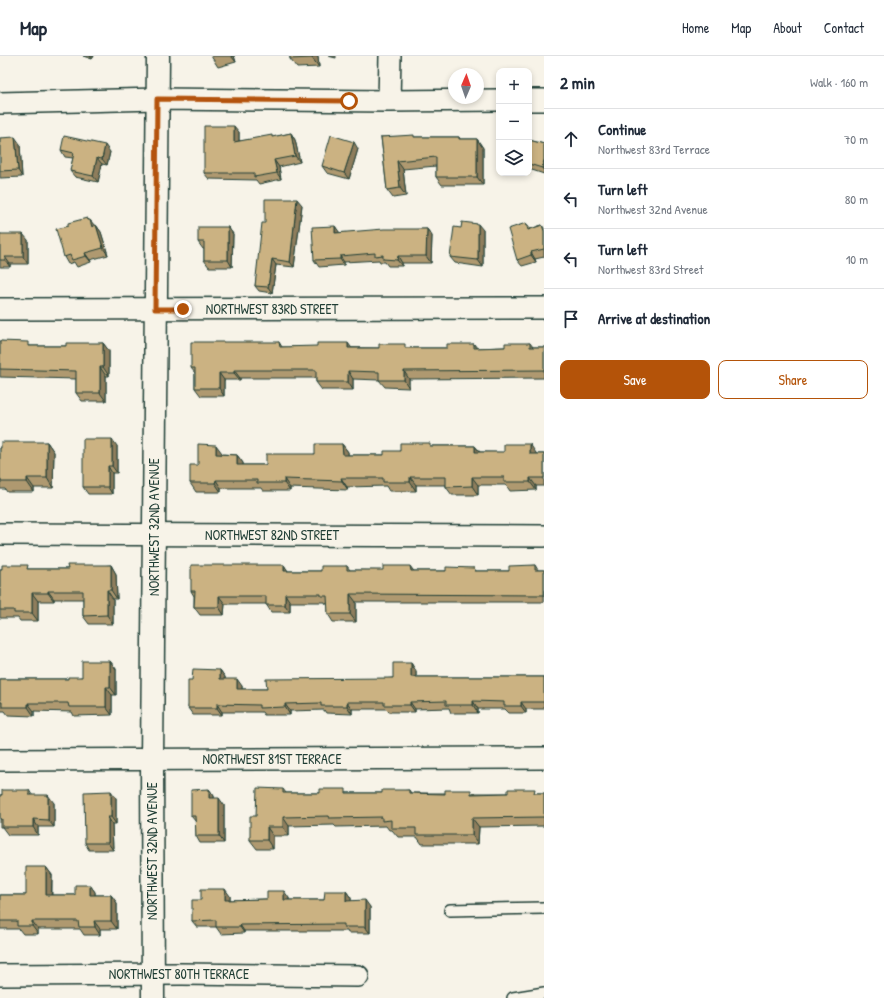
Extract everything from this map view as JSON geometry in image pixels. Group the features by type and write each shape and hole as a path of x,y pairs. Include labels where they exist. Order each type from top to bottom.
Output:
{"main road":[{"name":"NORTHWEST 32ND AVENUE","path":"153,998 152,760 158,56"}],"street":[{"path":"390,56 390,101"},
{"path":"0,103 157,99 390,101 496,100"},
{"path":"532,100 544,100"},
{"name":"NORTHWEST 83RD STREET","path":"0,309 544,308"},
{"name":"NORTHWEST 82ND STREET","path":"0,534 544,536"},
{"name":"NORTHWEST 81ST TERRACE","path":"0,760 544,758"},
{"name":"NORTHWEST 80TH TERRACE","path":"0,974 358,976"}],"lane":[{"path":"450,910 544,908"},
{"path":"513,998 544,992"}],"building":[{"path":"290,56 312,56 312,58 290,59"},
{"path":"204,126 234,126 234,142 291,133 295,156 274,160 277,173 254,177 254,173 204,173"},
{"path":"331,135 354,142 344,173 322,166"},
{"path":"414,135 414,137 459,137 459,139 477,139 477,177 436,177 436,157 397,161 400,188 387,190 381,137"},
{"path":"64,136 105,145 102,159 97,158 93,176 70,171 74,153 61,150"},
{"path":"15,137 18,170 0,171 0,138"},
{"path":"532,141 544,144 544,160 542,168 532,165"},
{"path":"265,199 297,199 290,262 272,259 268,287 255,286 262,223 265,223"},
{"path":"87,218 90,220 92,227 96,225 103,248 85,253 86,256 72,260 70,255 64,257 56,229 68,226 68,223"},
{"path":"462,222 478,224 478,260 450,257 454,227 461,228"},
{"path":"526,223 528,230 542,225 544,231 544,249 531,252 531,255 517,260 508,229"},
{"path":"335,226 335,233 384,229 427,229 426,256 398,256 397,260 383,259 383,255 375,256 375,253 340,256 340,259 314,260 312,227"},
{"path":"198,227 228,227 228,260 204,260 204,242 198,242"},
{"path":"0,234 23,234 23,257 5,257 5,260 0,260"},
{"path":"0,341 28,342 28,346 66,346 66,343 103,343 103,367 100,367 100,393 76,393 76,371 0,369"},
{"path":"191,342 279,342 280,347 317,346 317,343 348,343 348,348 379,348 379,344 405,344 405,348 447,348 447,344 474,344 474,348 505,347 505,343 530,343 530,347 544,347 544,370 404,371 404,380 379,380 379,372 348,371 348,382 316,382 316,370 234,370 234,373 219,373 219,388 195,388 195,368 191,368"},
{"path":"83,439 112,439 112,466 108,466 108,487 83,487"},
{"path":"1,442 47,442 47,478 27,478 27,482 1,482"},
{"path":"400,443 430,443 430,446 475,446 475,452 504,452 504,444 530,444 530,454 544,454 544,478 530,478 530,482 504,482 504,477 472,477 472,486 446,487 446,477 410,477 410,482 383,482 383,478 341,478 342,481 284,479 284,483 257,483 257,480 216,480 215,483 190,483 190,465 198,465 198,444 216,445 216,454 237,455 237,465 266,465 266,454 315,454 315,444 342,444 343,455 384,455 384,451 400,451"},
{"path":"2,565 28,565 27,569 68,569 67,565 111,565 111,590 107,590 107,615 83,616 83,591 48,591 48,593 32,593 32,613 14,613 14,610 0,610 0,569 2,569"},
{"path":"191,565 284,565 284,571 321,571 321,566 347,566 347,570 383,570 383,566 410,566 411,571 446,571 446,567 474,568 475,571 509,571 509,566 535,565 535,570 544,570 544,595 350,594 350,614 328,614 327,596 321,596 321,594 285,594 285,605 266,605 266,596 219,596 219,607 194,607 195,591 191,591"},
{"path":"82,661 110,661 110,687 106,687 106,707 69,707 68,703 28,703 28,707 2,707 2,702 0,702 0,679 68,679 68,677 82,677"},
{"path":"393,663 411,663 411,677 544,677 544,702 521,702 521,706 504,706 504,702 473,701 473,705 446,705 446,701 410,702 410,705 384,705 384,702 347,702 347,706 321,706 321,703 285,704 285,707 259,708 259,705 217,704 217,708 188,708 188,680 192,680 193,669 220,670 220,679 237,679 237,689 267,689 266,679 393,678"},
{"path":"257,788 283,789 283,793 320,793 320,789 346,789 346,793 382,793 382,790 409,790 409,793 445,794 445,790 471,790 471,794 508,793 508,789 535,789 534,793 544,793 544,817 472,818 472,835 416,835 416,828 391,828 391,820 382,821 382,817 283,817 283,827 267,827 267,840 250,840 250,816 256,816"},
{"path":"209,789 209,798 219,798 219,836 196,836 195,816 191,816 191,790"},
{"path":"2,790 29,790 29,795 48,795 48,820 33,819 33,827 2,827 2,819 0,819 0,795 2,795"},
{"path":"111,791 111,817 108,817 108,843 85,843 84,792"},
{"path":"26,867 46,867 46,895 75,895 75,885 90,885 90,895 111,895 111,921 94,921 95,927 79,927 78,921 32,921 32,926 17,926 17,921 0,921 0,895 26,895"},
{"path":"201,889 225,889 225,900 267,899 267,891 284,891 284,900 324,900 325,891 346,891 346,901 365,900 365,927 344,927 344,924 240,925 240,927 216,927 216,920 192,921 192,900 201,900"}],"route":[{"path":"183,309 155,309 157,99 349,101"}]}
